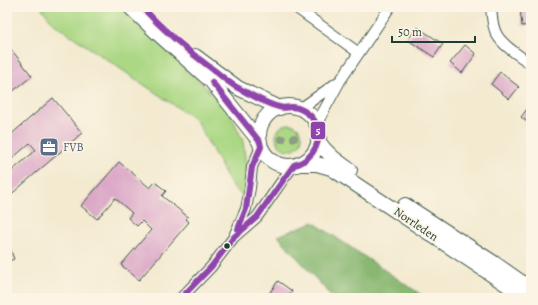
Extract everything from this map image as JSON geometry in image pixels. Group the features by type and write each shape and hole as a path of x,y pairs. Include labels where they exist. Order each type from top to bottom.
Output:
{"main road":[{"path":"130,7 211,81 261,145 268,157 278,164 289,166 297,165 311,156 314,152 319,134 316,125 309,114 300,109 287,107 280,108 270,114 264,121 260,130 261,145"},
{"path":"142,7 195,56 238,88 280,108"},
{"name":"Norrleden","path":"318,141 326,152 335,160 494,263 531,289"},
{"name":"Norrleden","path":"297,165 317,164 331,168 528,298"}],"street":[{"path":"295,7 359,53"},
{"path":"316,125 340,81 390,7"},
{"path":"491,7 493,23 497,35 504,44 531,64"},
{"path":"300,109 340,81"},
{"path":"234,237 246,209 252,167 261,145"},
{"path":"181,298 211,266 234,237 257,217 297,165"}],"green space":[{"path":"41,7 122,7 228,109 243,141 247,174 244,198 232,186 196,120 53,23"},
{"path":"289,124 298,128 302,137 298,146 289,150 280,146 276,137 280,128"},
{"path":"313,222 426,298 333,298 278,236"}],"building":[{"path":"531,8 531,25 522,26 520,9"},
{"path":"417,27 443,44 434,57 408,40"},
{"path":"7,44 32,76 7,96"},
{"path":"465,45 476,54 462,73 450,63"},
{"path":"500,72 519,87 509,99 491,84"},
{"name":"FVB","path":"53,98 82,133 7,198 7,175 36,150 30,143 7,163 7,138"},
{"path":"531,104 531,125 521,117"},
{"path":"119,162 150,188 155,182 166,191 162,196 188,217 186,219 189,222 139,280 121,265 151,230 142,221 137,226 128,218 132,213 115,198 97,219 81,206"},
{"path":"7,240 14,259 7,262"},
{"path":"278,281 292,291 287,298 266,298"}],"transit line":[{"name":"5","path":"142,7 177,41 230,83 269,104 282,108 294,107 304,111 314,120 319,134 316,147 307,159 294,165 257,217 234,237 211,267 181,298"},
{"name":"5","path":"212,82 260,142 261,147 252,167 246,209 238,229"}],"place":[{"name":"FVB","path":"49,147"}]}
